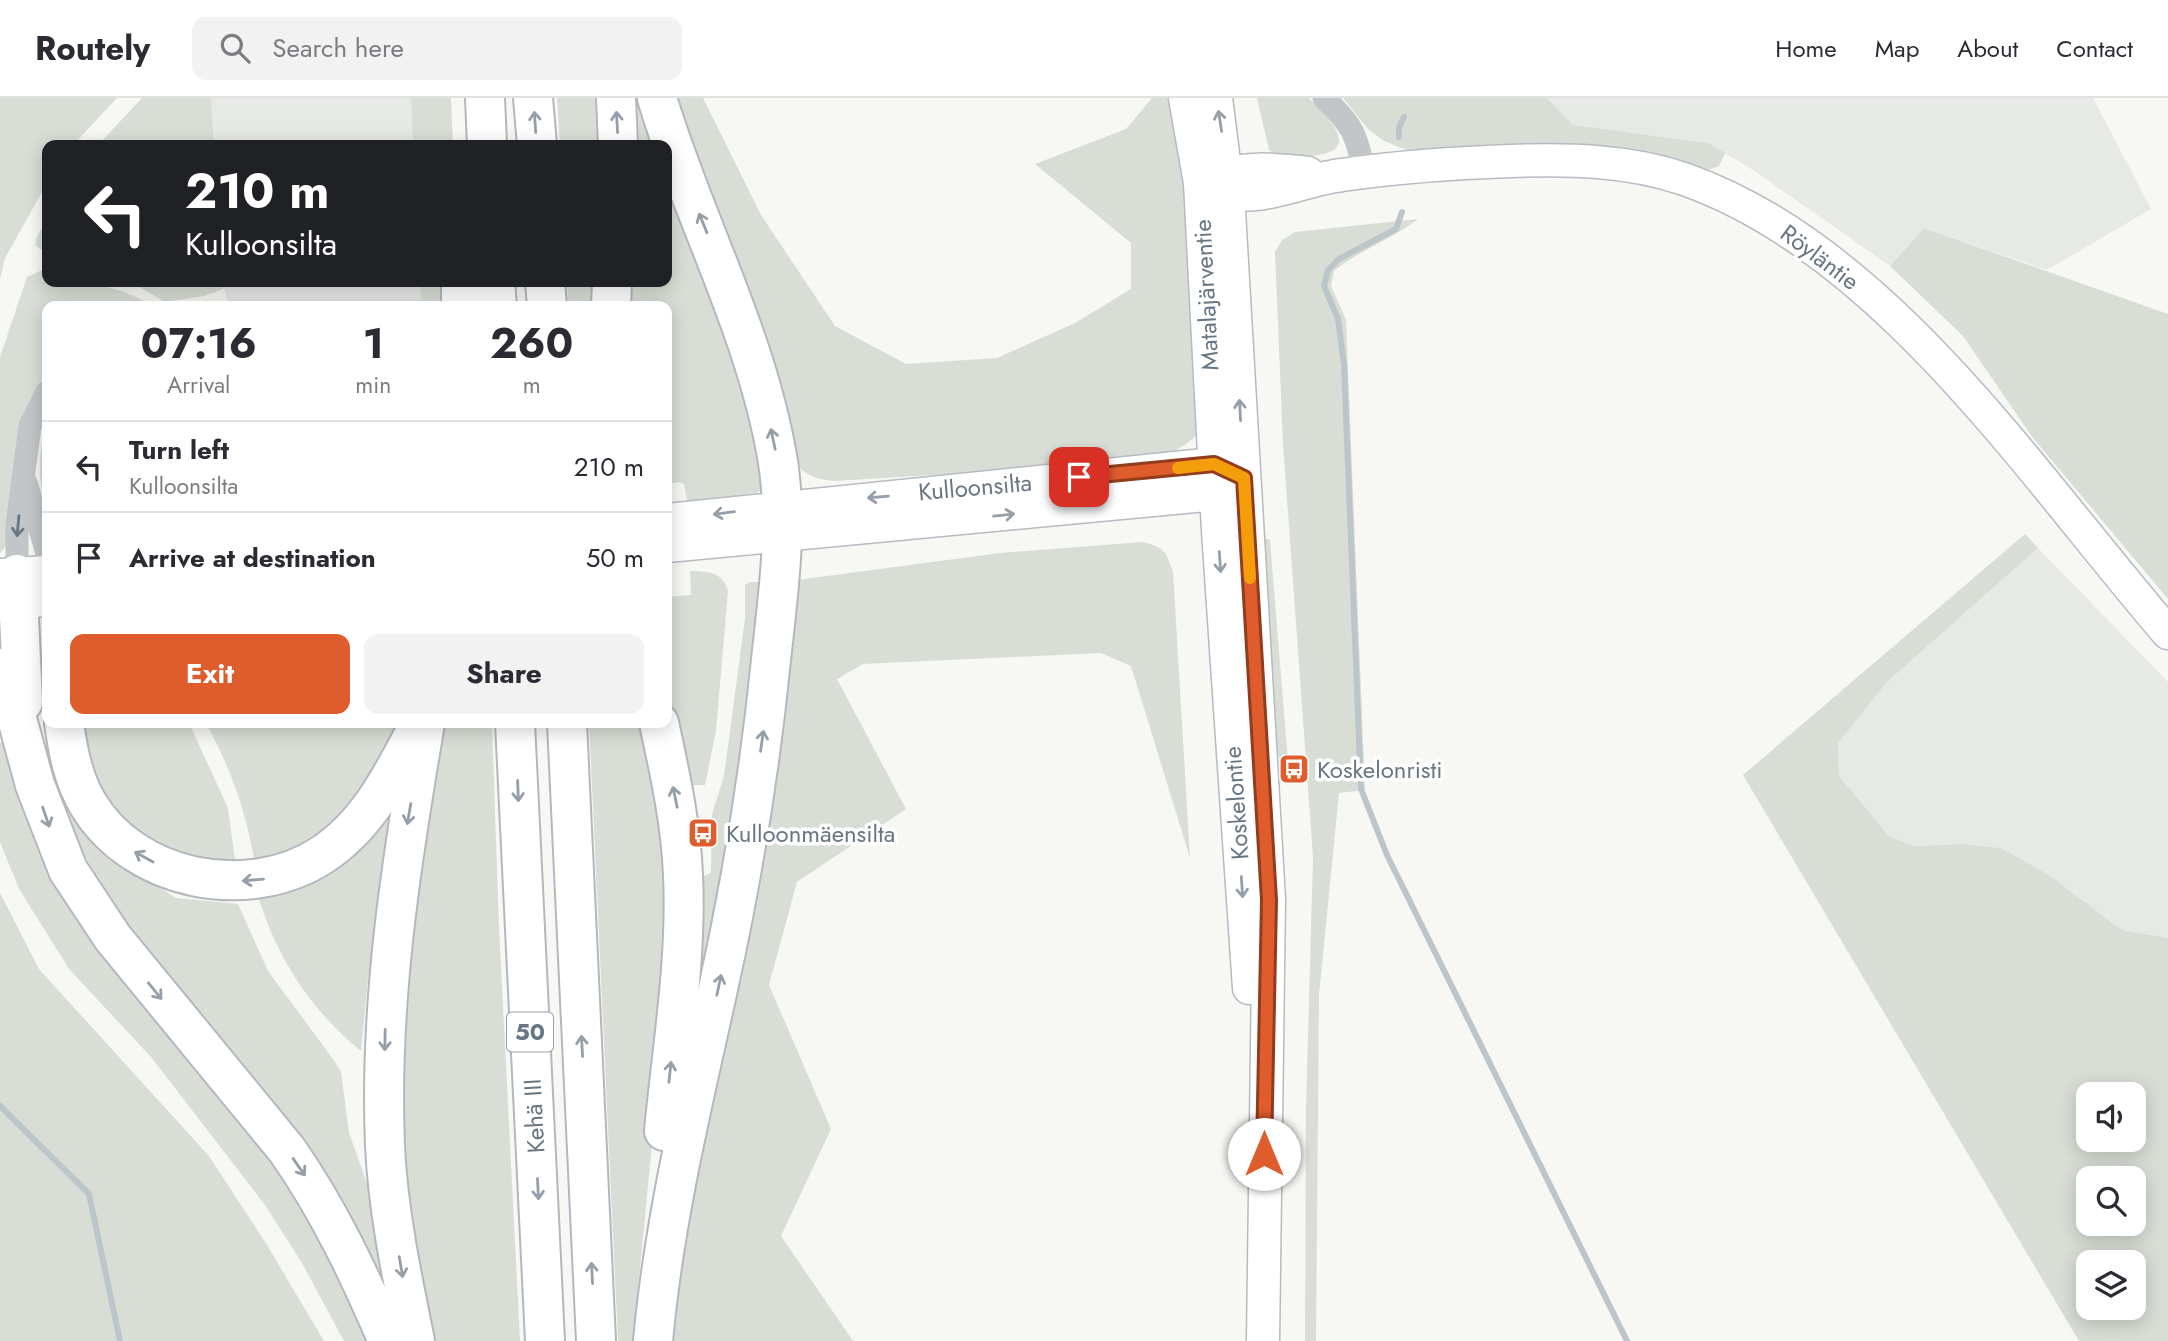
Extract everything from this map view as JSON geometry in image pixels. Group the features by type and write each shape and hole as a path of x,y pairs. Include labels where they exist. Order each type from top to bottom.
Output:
{"highway":[{"path":"463,98 463,140"},
{"path":"485,98 488,140"},
{"path":"533,98 537,140"},
{"path":"616,98 618,140"},
{"path":"657,98 760,379 778,465 781,522 767,706 752,809 660,1262"},
{"path":"25,583 26,752"},
{"path":"0,668 7,681 53,837 87,901 313,1187 351,1254 388,1341"},
{"path":"65,728 78,783 89,805 112,835 154,863 208,879 267,878 321,856 346,837 374,804 415,728"},
{"path":"415,1341 392,1215 385,1148 384,1081 387,987 398,883 424,728"},
{"name":"Kehä III","path":"515,728 545,1341"},
{"name":"Kehä III","path":"567,728 596,1341"},
{"path":"653,1341 660,1262 659,1178 683,938 683,876 678,810 660,728"}],"main road":[{"name":"Matalajärventie","path":"1185,98 1218,183 1244,478"},
{"name":"Matalajärventie","path":"1215,479 1218,183 1216,98"},
{"name":"Röyläntie","path":"1218,183 1278,190 1331,176 1364,172 1511,161 1598,162 1683,179 1746,205 1805,241 1885,309 1983,411 2168,633"},
{"name":"Kulloonsilta","path":"672,533 1244,478"},
{"name":"Koskelontie","path":"1244,478 1269,900 1264,1111 1263,1341"},
{"name":"Koskelontie","path":"1215,479 1252,1020 1264,1111"}],"street":[{"path":"1324,98 1346,118 1357,136 1364,172"},
{"path":"25,583 17,526 30,426 42,402"},
{"path":"25,478 25,583"}],"shaded area":[{"path":"0,98 117,98 78,140 42,140 42,192 5,258 0,279"},
{"path":"142,98 211,98 214,140 103,140"},
{"path":"211,98 411,98 413,140 214,140"},
{"path":"411,98 451,98 453,140 413,140"},
{"path":"557,98 606,98 608,140 560,140"},
{"path":"631,98 644,98 657,140 631,140"},
{"path":"670,98 703,98 761,215 835,326 906,364 997,358 1075,323 1131,289 1131,243 1035,164 1126,129 1152,98 1177,98 1190,173 1203,426 1182,446 1166,454 1137,462 836,481 809,475 796,464"},
{"path":"1257,98 1309,98 1334,126 1339,143 1324,154 1291,156 1273,153 1269,150"},
{"path":"1343,98 1547,98 1573,125 1708,143 1725,153 1719,166 1708,170 1661,157 1549,144 1407,150 1384,141 1368,129"},
{"path":"1547,98 2093,98 2151,209 2047,270 1924,228 1890,266 1753,170 1708,143 1573,125"},
{"path":"672,181 750,378 762,485 759,492 688,505 684,484 672,483 672,301 626,301 627,287 672,287"},
{"path":"1418,219 1334,271 1331,286 1346,320 1365,790 1339,793 1319,995 1316,1341 1305,1341 1306,1108 1313,857 1283,444 1275,252 1282,240 1295,232"},
{"path":"42,228 42,250 36,246 36,239"},
{"path":"1924,228 2168,314 2168,599 2033,438 1963,336 1890,266"},
{"path":"42,270 42,287 102,287 144,301 42,301 42,380 28,404 17,440 10,522 6,546 0,553 0,357 27,277"},
{"path":"140,287 223,287 204,296 163,301"},
{"path":"223,287 420,287 421,301 228,301"},
{"path":"420,287 451,287 450,301 421,301"},
{"path":"567,287 601,287 600,301 568,301"},
{"path":"42,444 42,488 40,466"},
{"path":"2025,534 2038,548 1887,682 1838,743 1839,776 1889,836 1913,846 1964,844 2001,848 2049,875 2122,930 2168,938 2168,1341 2079,1341 1743,775"},
{"path":"1259,536 1270,540 1288,762 1281,763 1268,725"},
{"path":"1143,542 1164,551 1173,572 1190,858 1131,666 1101,653 863,664 837,679 906,809 797,882 769,985 831,1129 781,1236 853,1341 669,1341 672,1306 797,580 1000,553"},
{"path":"2038,548 2168,682 2168,938 2122,930 2049,875 2001,848 1964,844 1912,846 1889,836 1839,776 1837,743 1887,682"},
{"path":"690,571 709,572 719,576 728,591 716,731 705,785 693,785 672,707 672,597 691,595"},
{"path":"750,582 763,582 740,788 693,1029 702,877 711,873 712,814 724,776 745,618 745,585"},
{"path":"85,728 191,728 228,808 236,867 168,851 134,830 108,799 91,761"},
{"path":"208,728 398,728 386,757 322,839 255,865 237,792"},
{"path":"444,728 492,728 499,927 520,1341 428,1341 395,1101 414,879"},
{"path":"589,728 646,728 669,853 657,1093 638,1289 636,1341 618,1341"},
{"path":"51,740 151,882 176,898 238,904 268,971 341,1072 349,1133 373,1200 396,1319 107,899 69,825 46,741"},
{"path":"11,741 30,818 297,1183 376,1341 344,1341 302,1263 265,1205 151,1057 69,969 19,889 0,842 0,743"},
{"path":"392,804 392,844 368,979 361,1051 326,1018 297,981 275,940 258,896"},
{"path":"0,893 39,969 209,1156 267,1245 324,1341 0,1341"}],"waterway":[{"path":"1399,137 1399,127 1404,117"},
{"path":"1402,212 1396,229 1339,259 1328,270 1324,286 1338,319 1344,365 1361,789 1387,855 1627,1341"},
{"path":"0,1106 89,1194 120,1341"}],"slow traffic":[{"path":"1178,468 1214,464 1244,478 1250,578"}],"place":[{"name":"Koskelonristi","path":"1294,769"},
{"name":"Kulloonmäensilta","path":"703,833"}],"route":[{"path":"1079,477 1214,464 1244,478 1269,900 1264,1154"}]}
